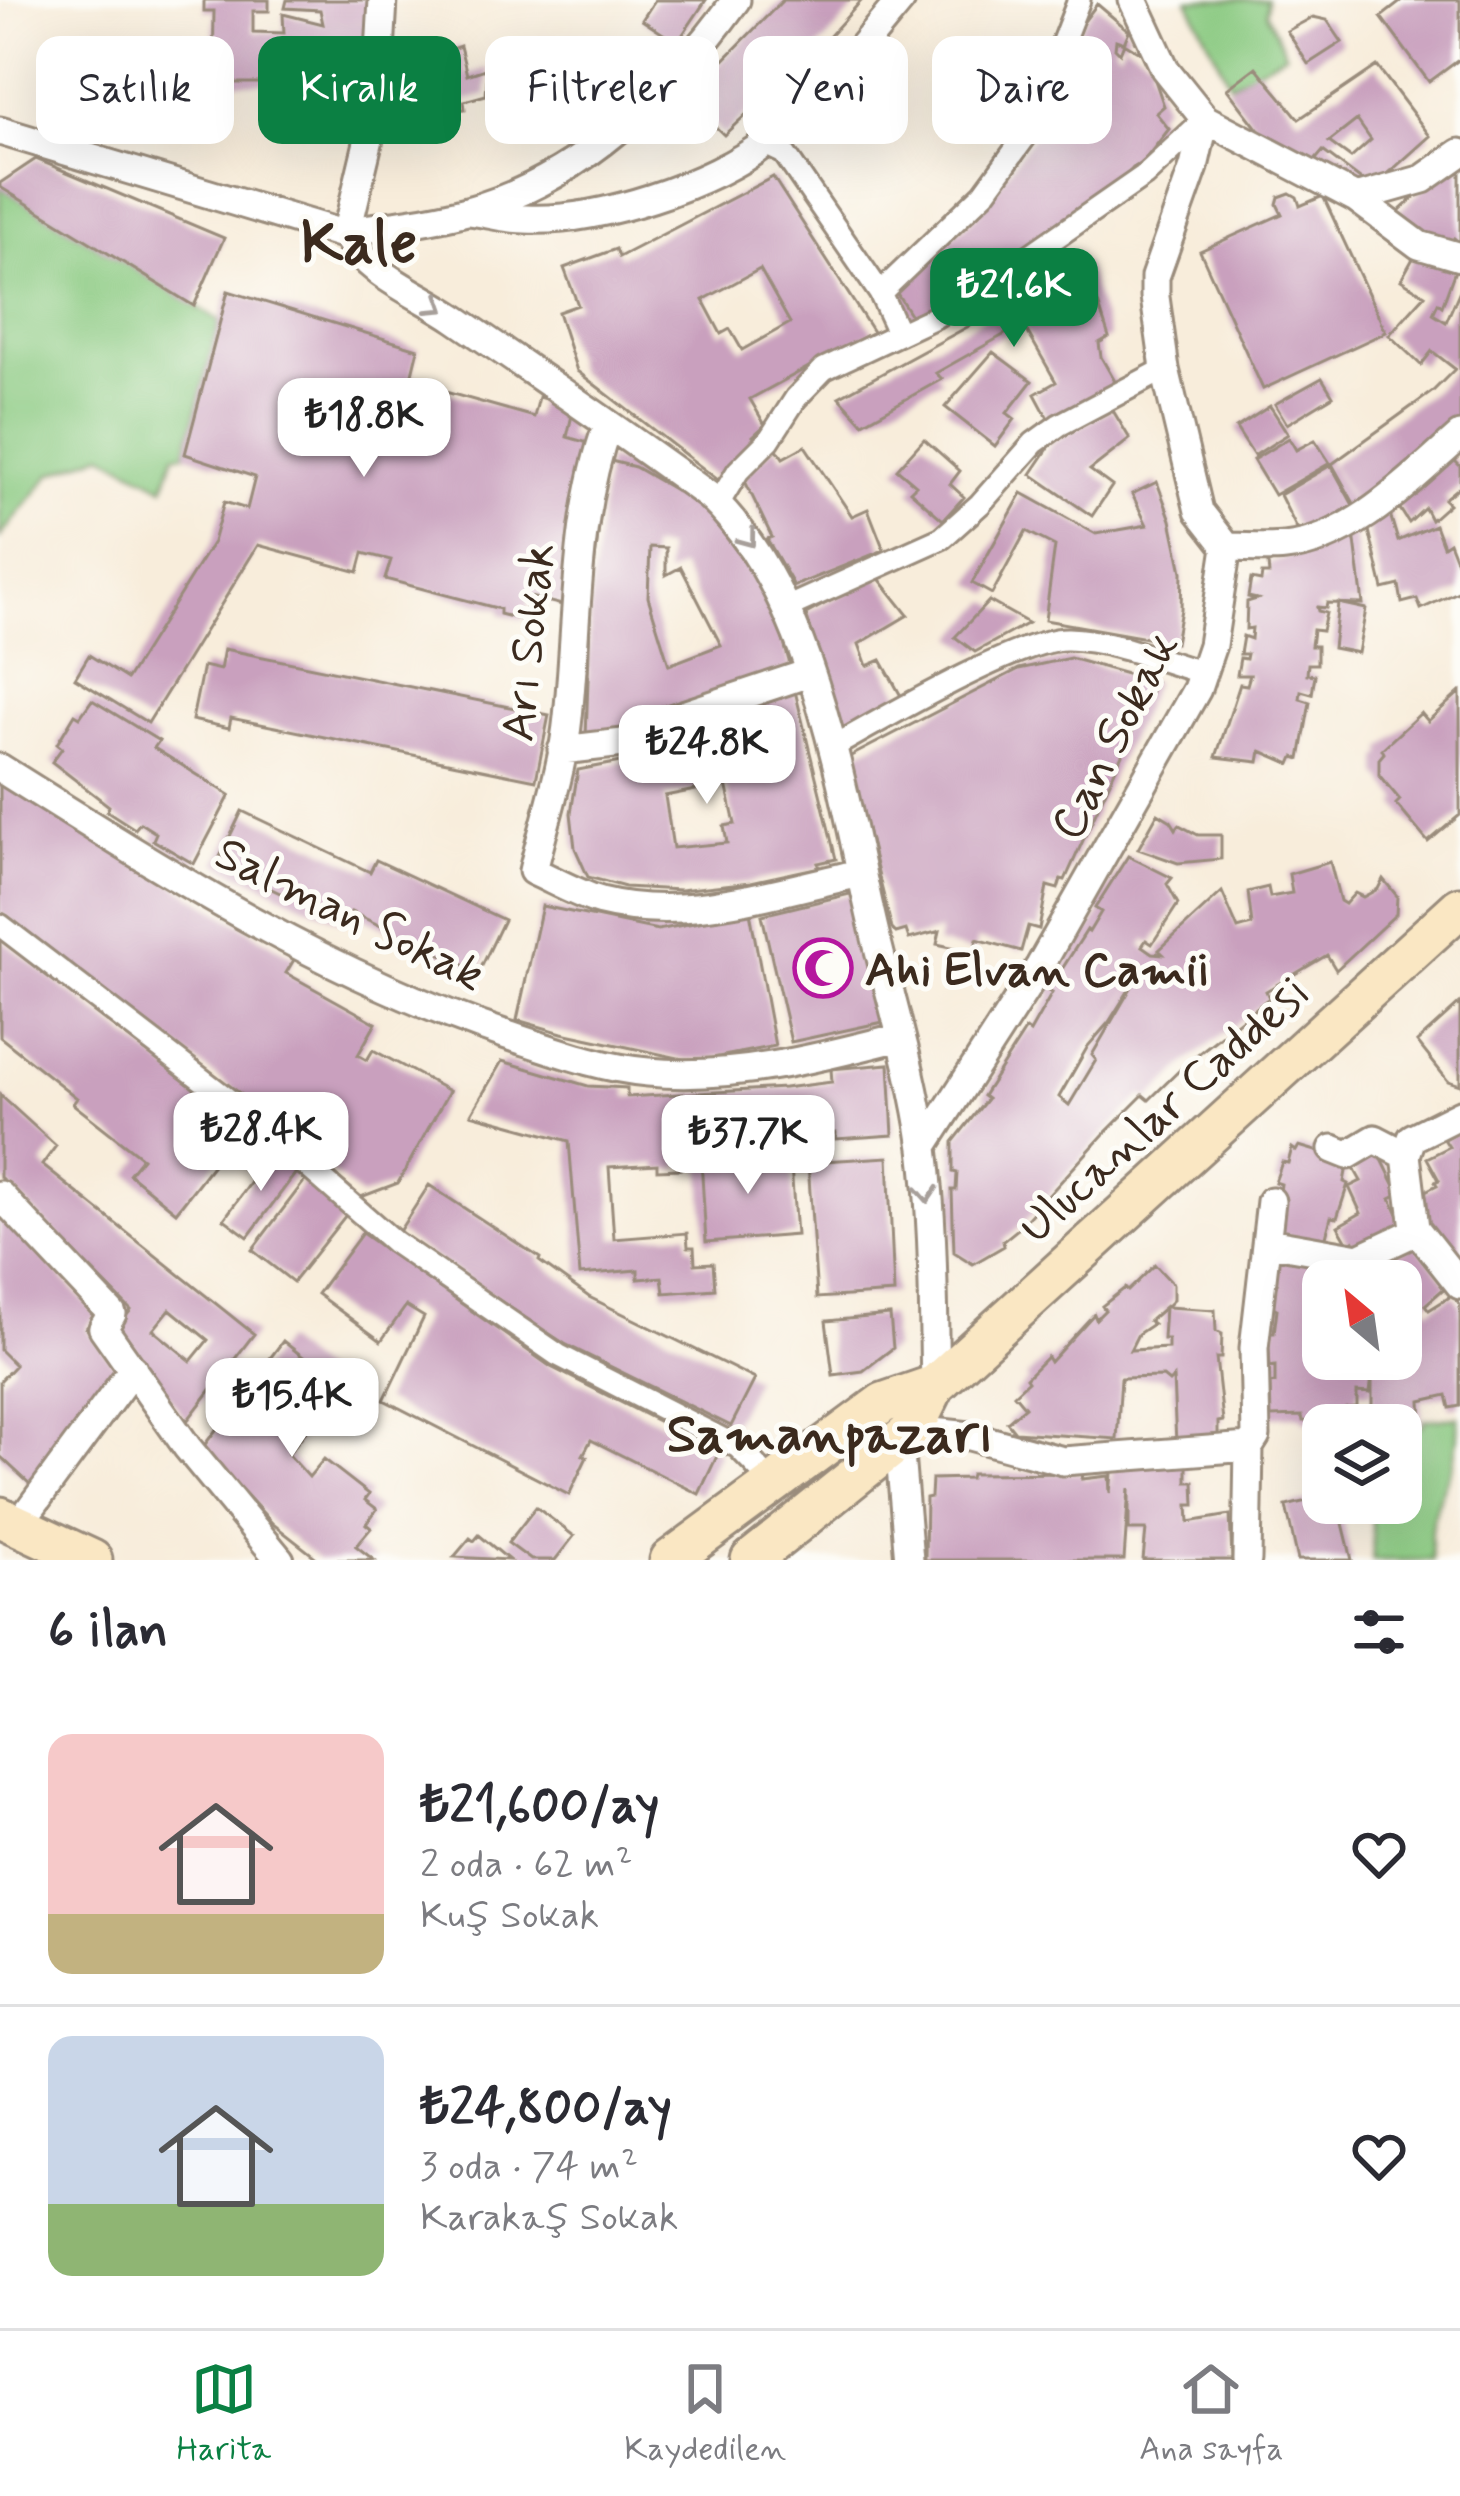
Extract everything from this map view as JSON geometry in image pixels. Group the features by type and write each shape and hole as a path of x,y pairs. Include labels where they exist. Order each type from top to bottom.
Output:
{"main road":[{"name":"Ulucanlar Caddesi","path":"934,1385 1460,907"},
{"path":"752,1560 906,1437 934,1385"},
{"path":"670,1560 884,1403 934,1385"},
{"path":"9,1521 92,1560"}],"street":[{"path":"346,235 377,106 383,0"},
{"path":"346,235 470,211 536,184 627,124 665,88 736,0"},
{"path":"872,36 902,0"},
{"path":"880,293 984,193 1027,134 1079,0"},
{"path":"1133,0 1165,69 1205,119 1356,198 1419,245 1460,257"},
{"path":"718,504 738,471 769,440 796,398 824,369 953,306 1110,202 1205,119"},
{"path":"1205,119 1194,167 1155,277 1156,321 1199,511 1227,547 1285,547 1330,533 1369,512 1460,436"},
{"path":"0,131 346,235 374,269 426,298 718,504 754,547 786,608 831,748 924,1146 934,1385"},
{"path":"470,211 526,220 658,198 765,144 784,153 880,293 898,334"},
{"path":"1356,198 1423,179 1460,153"},
{"path":"786,608 942,538 980,504 1034,442 1165,369"},
{"name":"Arı Sokak","path":"608,424 597,456 584,530 557,752 532,871 602,901 655,908 755,897 861,873"},
{"name":"Can Sokak","path":"924,1146 1040,966 1204,673 1227,547"},
{"path":"831,748 980,670 1052,640 1088,642 1204,673"},
{"path":"557,752 641,741 662,722 809,673"},
{"name":"Salman Sokak","path":"0,768 301,949 417,1004 554,1051 646,1072 728,1072 830,1055 899,1037"},
{"path":"0,926 251,1117 394,1242 558,1355 738,1447 774,1484"},
{"path":"1460,1114 1412,1138 1406,1155 1417,1231 1460,1285"},
{"path":"1333,1149 1348,1155 1376,1139 1406,1155"},
{"path":"0,1195 112,1314 103,1328 187,1447 280,1560"},
{"path":"1246,1560 1249,1447 1256,1436 1254,1348 1271,1202"},
{"path":"1269,1237 1359,1258 1417,1231"},
{"path":"9,1521 133,1369"},
{"path":"909,1560 906,1437 970,1436 1063,1461 1249,1447"}],"green space":[{"path":"1188,0 1267,0 1266,13 1286,53 1230,84"},
{"path":"0,187 220,321 185,454 175,454 164,487 103,454 51,474 0,537"},
{"path":"1458,1417 1452,1467 1434,1514 1432,1560 1373,1560 1372,1524 1422,1524 1425,1420"}],"building":[{"path":"204,0 269,0 269,11 253,11 253,32 284,33 283,14 323,24 320,10 285,8 287,0 374,0 373,36 258,36 258,83 234,83 234,36 214,36 214,11 204,11"},
{"path":"655,0 706,0 682,36 666,36 642,20"},
{"path":"783,0 862,0 830,36 747,36"},
{"path":"1403,0 1460,0 1460,59 1429,82 1381,17"},
{"path":"1097,4 1129,31 1124,43 1153,60 1150,66 1164,106 1156,113 1169,129 1111,194 915,322 893,287 979,214 1028,144 1112,144 1112,36 1077,36"},
{"path":"1313,17 1327,20 1342,42 1308,64 1287,31"},
{"path":"743,40 743,117 724,135 719,130 719,65"},
{"path":"461,50 467,75 485,69 485,95 464,101 461,110"},
{"path":"1377,66 1430,136 1372,188 1323,151 1312,164 1287,146 1277,154 1227,89 1256,67 1299,119","holes":["1357,120 1371,140 1351,158 1329,142"]},
{"path":"1460,156 1460,243 1454,238 1449,248 1414,233 1398,212"},
{"path":"36,159 224,238 194,306 0,187"},
{"path":"773,177 873,332 750,399 765,425 753,436 757,440 718,480 577,371 558,312 578,305 564,268 616,249 619,257","holes":["760,269 790,323 742,350 730,329 721,334 703,300"]},
{"path":"1290,193 1300,206 1323,196 1386,332 1263,389 1200,251 1282,214 1279,197"},
{"path":"1416,253 1457,265 1442,306 1438,303 1433,314 1446,322 1460,290 1460,432 1356,507 1332,464 1433,391 1455,369 1432,351 1421,365 1389,335 1425,295 1401,280"},
{"path":"1085,263 1109,337 1099,343 1101,357 1117,385 1050,422 1035,394 1056,382 1023,324 936,373 942,379 863,423 839,397"},
{"path":"228,291 418,349 410,382 534,417 539,397 574,406 567,437 592,444 562,605 530,597 523,620 500,614 500,609 385,579 391,560 363,553 358,572 258,545 148,723 75,678 89,655 127,679 213,542 224,502 247,509 255,477 185,454"},
{"path":"993,352 1032,381 1007,413 1015,419 995,446 945,407"},
{"path":"1322,378 1333,396 1287,424 1275,404"},
{"path":"1270,406 1288,434 1254,456 1236,428"},
{"path":"1112,409 1130,439 1090,470 1112,486 1092,516 1031,474 1052,443"},
{"path":"1289,438 1296,450 1315,440 1330,463 1274,495 1253,460"},
{"path":"924,439 960,471 950,484 964,497 943,520 910,491 916,485 897,469"},
{"path":"775,446 783,458 805,446 852,516 868,509 884,550 794,586 767,539 772,537 743,477"},
{"path":"1448,454 1460,466 1460,486 1444,499 1449,504 1431,520 1425,508 1409,523 1395,501"},
{"path":"607,460 635,467 701,505 750,568 780,629 791,668 636,729 586,738 591,593","holes":["650,547 666,548 666,575 681,567 721,645 669,665 648,597"]},
{"path":"1331,465 1353,505 1300,535 1280,495"},
{"path":"1157,482 1182,572 1175,643 1045,620 1055,546 1026,531 992,594 972,583 1022,493 1096,534 1147,525 1132,494"},
{"path":"1389,511 1398,541 1435,525 1443,546 1449,542 1460,570 1460,591 1421,609 1417,599 1402,603 1399,585 1383,589 1367,522"},
{"path":"1354,533 1363,604 1317,607 1326,613 1322,631 1313,630 1311,646 1317,646 1317,664 1308,664 1307,674 1315,675 1312,694 1301,691 1300,699 1310,702 1300,759 1294,757 1291,764 1261,751 1259,762 1216,757 1240,684 1247,685 1250,675 1237,675 1240,658 1246,659 1247,654 1240,654 1243,636 1251,639 1252,628 1246,629 1247,602 1257,599 1248,597 1251,579 1261,581 1262,574 1269,574 1268,564"},
{"path":"877,576 908,615 859,644 867,666 881,660 901,696 843,729 806,614"},
{"path":"989,601 1028,623 975,652 955,637"},
{"path":"1338,603 1366,609 1358,653 1333,648"},
{"path":"224,649 549,715 536,780 231,718 229,728 192,720 203,666 220,670"},
{"path":"1070,658 1155,682 1065,880 1061,879 1058,889 1047,886 1039,929 1028,926 1021,951 977,939 974,952 937,944 940,931 909,939 906,930 896,933 849,757 1019,669"},
{"path":"795,691 836,859 751,882 680,890 625,887 588,877 575,848 571,813 578,770 668,753 665,738 706,730 704,723","holes":["726,784 735,824 724,826 727,843 673,848 665,796"]},
{"path":"1460,692 1460,815 1428,842 1396,804 1400,800 1379,775 1379,759 1382,749 1421,713 1428,721"},
{"path":"92,700 159,741 154,748 230,795 194,864 153,840 156,833 140,823 135,829 107,811 109,806 52,762 75,714 80,717"},
{"path":"0,779 295,958 286,973 376,1023 358,1055 367,1060 373,1050 449,1091 398,1183 361,1197 258,1108 0,913"},
{"path":"242,811 370,872 376,860 504,920 479,972 351,912 345,924 217,863"},
{"path":"1158,813 1176,829 1179,825 1198,835 1221,835 1221,859 1178,863 1138,849"},
{"path":"1128,856 1172,878 1167,884 1178,904 1152,944 1146,940 1142,946 1152,953 1163,954 1159,950 1222,892 1238,929 1252,925 1248,892 1268,887 1270,897 1292,893 1289,874 1330,862 1340,901 1345,904 1355,893 1363,897 1378,889 1383,879 1397,896 1396,914 1336,970 1327,955 1266,991 1269,998 1189,1061 1149,1100 1143,1095 1003,1241 1004,1246 973,1264 954,1252 952,1190 956,1190 957,1173 953,1172 953,1142 987,1099 983,1096 1026,1029 1030,1032 1052,993 1048,991 1101,912 1095,908","holes":["1142,969 1092,1055 1096,1060 1069,1105 1059,1097"]},
{"name":"Ahi Elvan Camii","path":"854,893 883,1022 791,1042 762,915"},
{"path":"542,906 658,930 750,912 775,1046 683,1059 517,1020"},
{"path":"0,939 243,1126 176,1212 129,1174 142,1158 73,1104 77,1098 0,1037"},
{"path":"1460,1003 1460,1085 1448,1081 1417,1042"},
{"path":"502,1061 588,1086 627,1088 627,1097 832,1082 831,1069 889,1064 893,1135 689,1137 691,1162 679,1163 680,1169 657,1170 657,1164 609,1167 614,1239 687,1233 695,1264 713,1263 715,1289 664,1293 662,1277 638,1279 638,1270 580,1275 569,1141 471,1114"},
{"path":"0,1095 56,1146 42,1165 254,1334 187,1421 118,1326 131,1310 0,1177","holes":["170,1309 208,1340 191,1361 153,1330"]},
{"path":"1460,1130 1460,1269 1441,1238 1433,1242 1414,1197 1437,1185 1439,1180 1427,1158 1449,1147 1444,1139"},
{"path":"1374,1143 1399,1194 1391,1198 1404,1228 1359,1253 1338,1226 1361,1213 1349,1187 1361,1181 1348,1158"},
{"path":"1299,1146 1343,1159 1347,1166 1344,1182 1348,1184 1337,1218 1331,1217 1323,1248 1274,1232 1281,1184 1275,1182 1282,1162 1288,1163 1292,1148 1296,1151"},
{"path":"274,1151 298,1170 248,1237 224,1219"},
{"path":"790,1152 796,1235 706,1242 701,1159"},
{"path":"888,1157 894,1293 817,1298 808,1162"},
{"path":"306,1179 346,1215 293,1282 252,1250"},
{"path":"429,1185 540,1258 589,1297 755,1379 731,1426 565,1344 398,1233"},
{"path":"0,1213 97,1315 86,1328 118,1370 31,1485 0,1456 0,1381 15,1365 0,1350"},
{"path":"362,1233 551,1367 719,1452 699,1494 591,1440 569,1495 384,1400 424,1317 406,1306 381,1341 317,1294"},
{"path":"1416,1244 1448,1285 1425,1305 1429,1310 1453,1295 1460,1305 1460,1406 1450,1408 1447,1395 1421,1404 1372,1404 1372,1380 1422,1380 1422,1260 1380,1260"},
{"path":"1279,1249 1313,1260 1302,1260 1302,1380 1372,1380 1370,1393 1357,1392 1357,1404 1302,1404 1302,1416 1271,1417 1275,1366 1270,1367 1268,1333 1274,1333 1277,1309 1269,1305 1277,1283 1270,1280"},
{"path":"1155,1265 1173,1284 1173,1300 1166,1307 1215,1310 1216,1331 1222,1334 1221,1358 1216,1358 1223,1421 1218,1422 1218,1443 1176,1443 1173,1378 1169,1382 1163,1377 1121,1378 1117,1439 1015,1432 1007,1422 1025,1407 1014,1394 1026,1378 1047,1357 1050,1362 1094,1314 1096,1319 1105,1310 1102,1306 1125,1288 1128,1291","holes":["1165,1307 1163,1339 1168,1339 1168,1348 1130,1350 1138,1334"]},
{"path":"890,1315 893,1348 863,1371 833,1375 826,1321"},
{"path":"283,1341 341,1387 288,1454 309,1477 324,1459 369,1494 365,1500 377,1509 366,1524 371,1528 356,1546 374,1560 319,1560 273,1524 203,1447"},
{"path":"1187,1459 1187,1482 1194,1482 1195,1505 1188,1505 1189,1522 1230,1515 1232,1560 1143,1560 1146,1530 1129,1530 1129,1488 1124,1560 925,1560 926,1498 931,1497 932,1479 1083,1473 1082,1479 1109,1476 1110,1493 1113,1464"},
{"path":"1302,1502 1302,1524 1343,1524 1352,1560 1298,1560 1286,1506"},
{"path":"536,1507 574,1536 555,1560 531,1560 508,1543"},
{"path":"479,1535 509,1560 454,1557 470,1538 474,1541"}],"place":[{"name":"Ahi Elvan Camii","path":"823,968"}],"district":[{"name":"Kale","path":"359,241"},
{"name":"Samanpazarı","path":"830,1432"}]}
